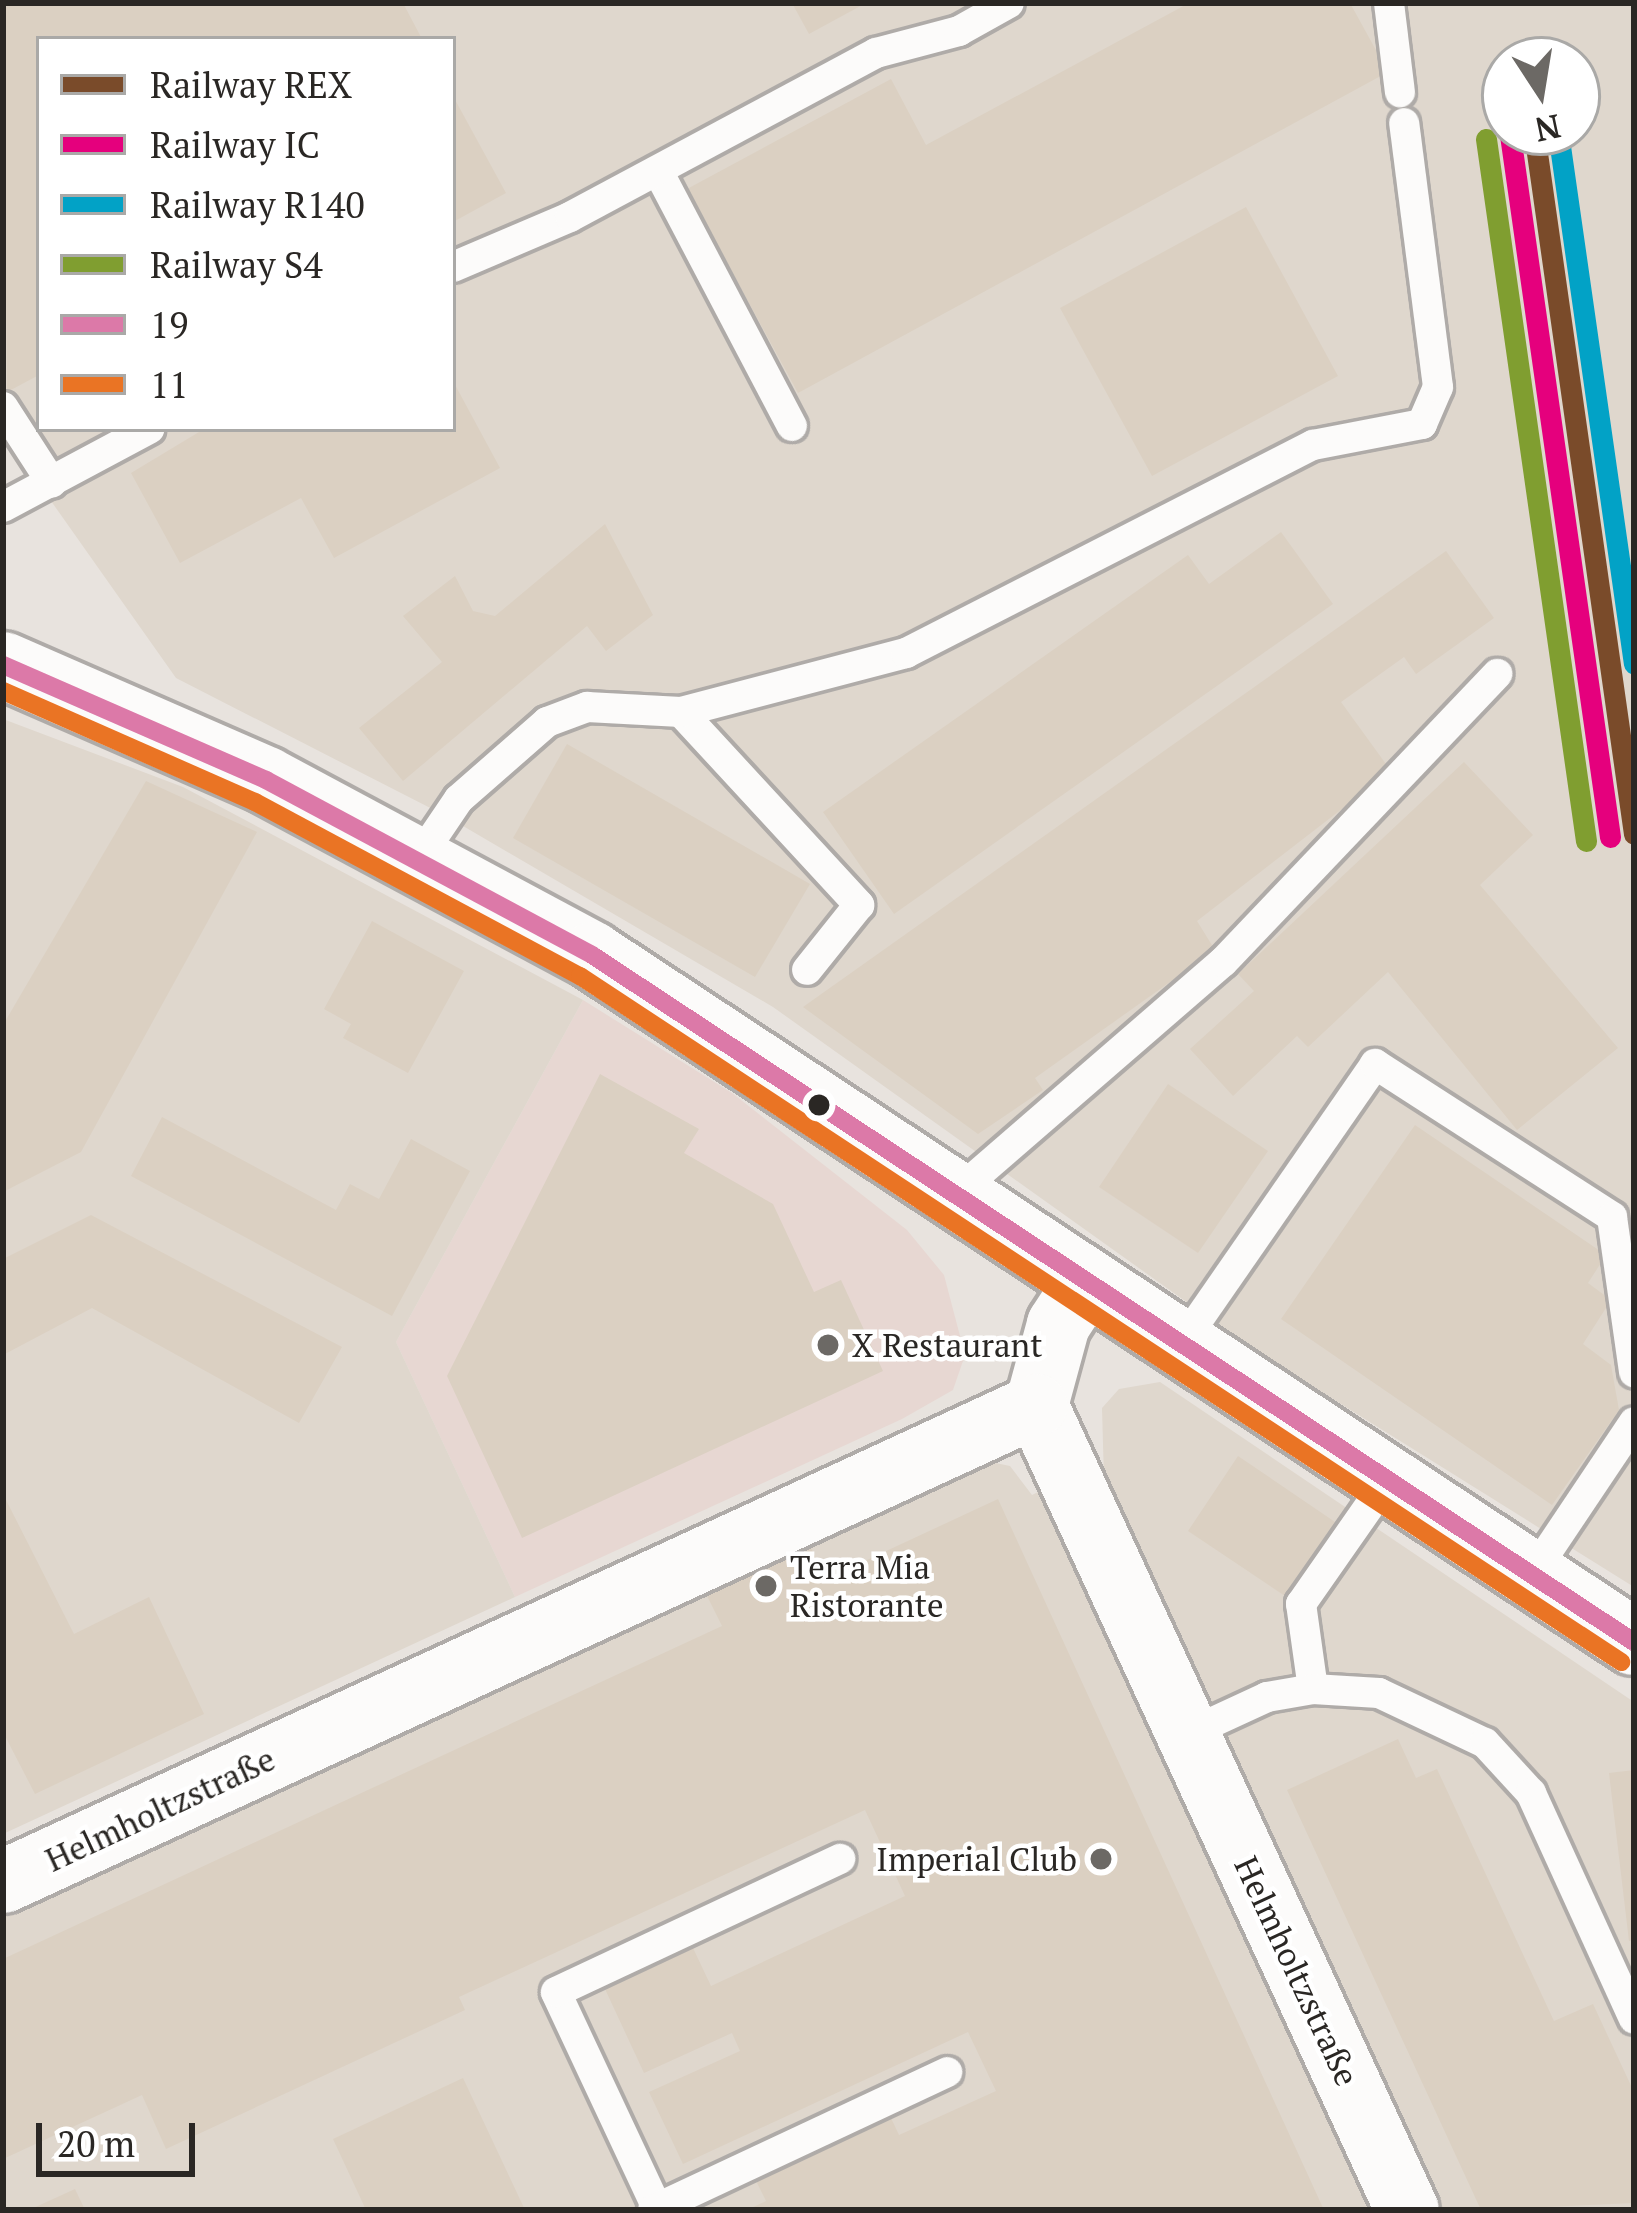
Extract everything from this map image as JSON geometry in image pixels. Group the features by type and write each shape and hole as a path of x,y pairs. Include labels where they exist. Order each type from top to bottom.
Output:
{"street":[{"path":"3,665 419,858 592,955 1084,1284 1634,1642"},
{"path":"1036,1405 1058,1324 1084,1284"},
{"name":"Helmholtzstraße","path":"3,1882 1036,1405 1407,2210"}],"lane":[{"path":"456,265 658,171 876,52 959,32 1009,3"},
{"path":"1389,3 1400,92"},
{"path":"419,858 460,799 547,722 587,706 681,712 906,653 1313,445 1422,424 1438,387 1404,123"},
{"path":"658,171 791,427"},
{"path":"3,407 52,483"},
{"path":"3,507 143,432"},
{"path":"955,1194 1222,962 1497,674"},
{"path":"681,712 859,905 807,970"},
{"path":"1180,1346 1376,1064 1612,1216 1634,1372"},
{"path":"1532,1576 1634,1422"},
{"path":"1313,1689 1301,1604 1386,1481"},
{"path":"1187,1734 1267,1697 1313,1689 1379,1693 1486,1743 1531,1793 1634,2019"},
{"path":"840,1859 556,1992 655,2209 947,2072"}],"shaded area":[{"path":"3,3 1634,3 1634,1587 1251,1348 773,1007 446,816 176,678 3,433"},
{"path":"3,719 183,787 583,1000 396,1342 515,1597 3,1834"},
{"path":"583,1000 732,1093 907,1230 944,1275 965,1355 953,1390 902,1419 515,1597 396,1342"},
{"path":"1160,1382 1634,1702 1634,2210 1437,2210 1104,1480 1102,1408 1119,1389"},
{"path":"986,1461 1010,1466 1032,1495 1044,1489 1378,2210 3,2210 3,1917"}],"building":[{"path":"3,3 403,3 420,36 36,36 36,377 7,392"},
{"path":"792,3 866,3 809,34"},
{"path":"1189,3 1350,3 1388,72 798,393 687,189 891,79 926,145"},
{"path":"456,101 506,193 456,220"},
{"path":"1246,207 1338,376 1152,476 1060,308"},
{"path":"456,387 500,468 334,558 301,498 180,563 131,473 199,432 456,432"},
{"path":"605,524 653,615 606,651 587,626 403,781 359,728 442,662 403,616 455,576 473,611 495,616"},
{"path":"1281,532 1333,604 894,914 823,812 1188,555 1209,584"},
{"path":"1446,551 1494,618 1416,674 1404,657 1341,702 1391,771 1197,921 1215,950 1035,1078 1043,1090 978,1134 803,1007"},
{"path":"567,744 810,884 755,977 513,838"},
{"path":"1464,762 1533,835 1480,885 1618,1048 1517,1130 1388,972 1308,1047 1297,1036 1233,1096 1190,1049 1254,991 1238,974"},
{"path":"146,781 257,832 81,1152 3,1192 3,1025"},
{"path":"372,921 464,971 408,1073 343,1038 351,1024 324,1009"},
{"path":"600,1074 699,1129 684,1153 773,1204 814,1292 841,1280 883,1371 522,1538 447,1376"},
{"path":"1168,1084 1268,1151 1198,1253 1099,1187"},
{"path":"162,1117 336,1210 350,1184 379,1199 411,1139 470,1171 392,1316 131,1176"},
{"path":"1415,1125 1606,1255 1588,1283 1611,1300 1583,1344 1611,1365 1619,1410 1552,1505 1281,1319"},
{"path":"91,1215 342,1347 299,1423 92,1308 3,1355 3,1259"},
{"path":"1238,1456 1338,1524 1288,1598 1188,1531"},
{"path":"3,1494 74,1634 149,1597 204,1714 35,1794 3,1732"},
{"path":"998,1499 1324,2210 747,2210 766,2201 756,2181 891,2118 899,2135 996,2091 968,2032 683,2164 649,2092 740,2051 732,2033 644,2073 605,1989 693,1948 711,1986 905,1896 865,1810 459,1997 465,2010 166,2149 142,2095 3,2159 3,1959 722,1626 707,1596 810,1546 826,1579"},
{"path":"1398,1739 1416,1778 1437,1769 1554,2021 1593,2004 1634,2092 1634,2203 1481,2210 1287,1790"},
{"path":"1634,1770 1634,1940 1629,1941 1609,1773"},
{"path":"463,2078 525,2210 366,2210 333,2139"},
{"path":"75,2189 85,2210 29,2210"}],"rail line":[{"name":"S4","path":"1488,156 1586,841"},
{"name":"IC","path":"1513,156 1610,837"},
{"name":"REX","path":"1537,156 1634,834"},
{"name":"R140","path":"1561,156 1634,664"}],"transit line":[{"name":"19","path":"3,665 266,780 592,955 1634,1642"},
{"name":"11","path":"3,691 255,802 580,976 1621,1662"}],"place":[{"name":"X Restaurant","path":"828,1345"},
{"name":"Terra Mia Ristorante","path":"766,1586"},
{"name":"Imperial Club","path":"1101,1859"}]}
